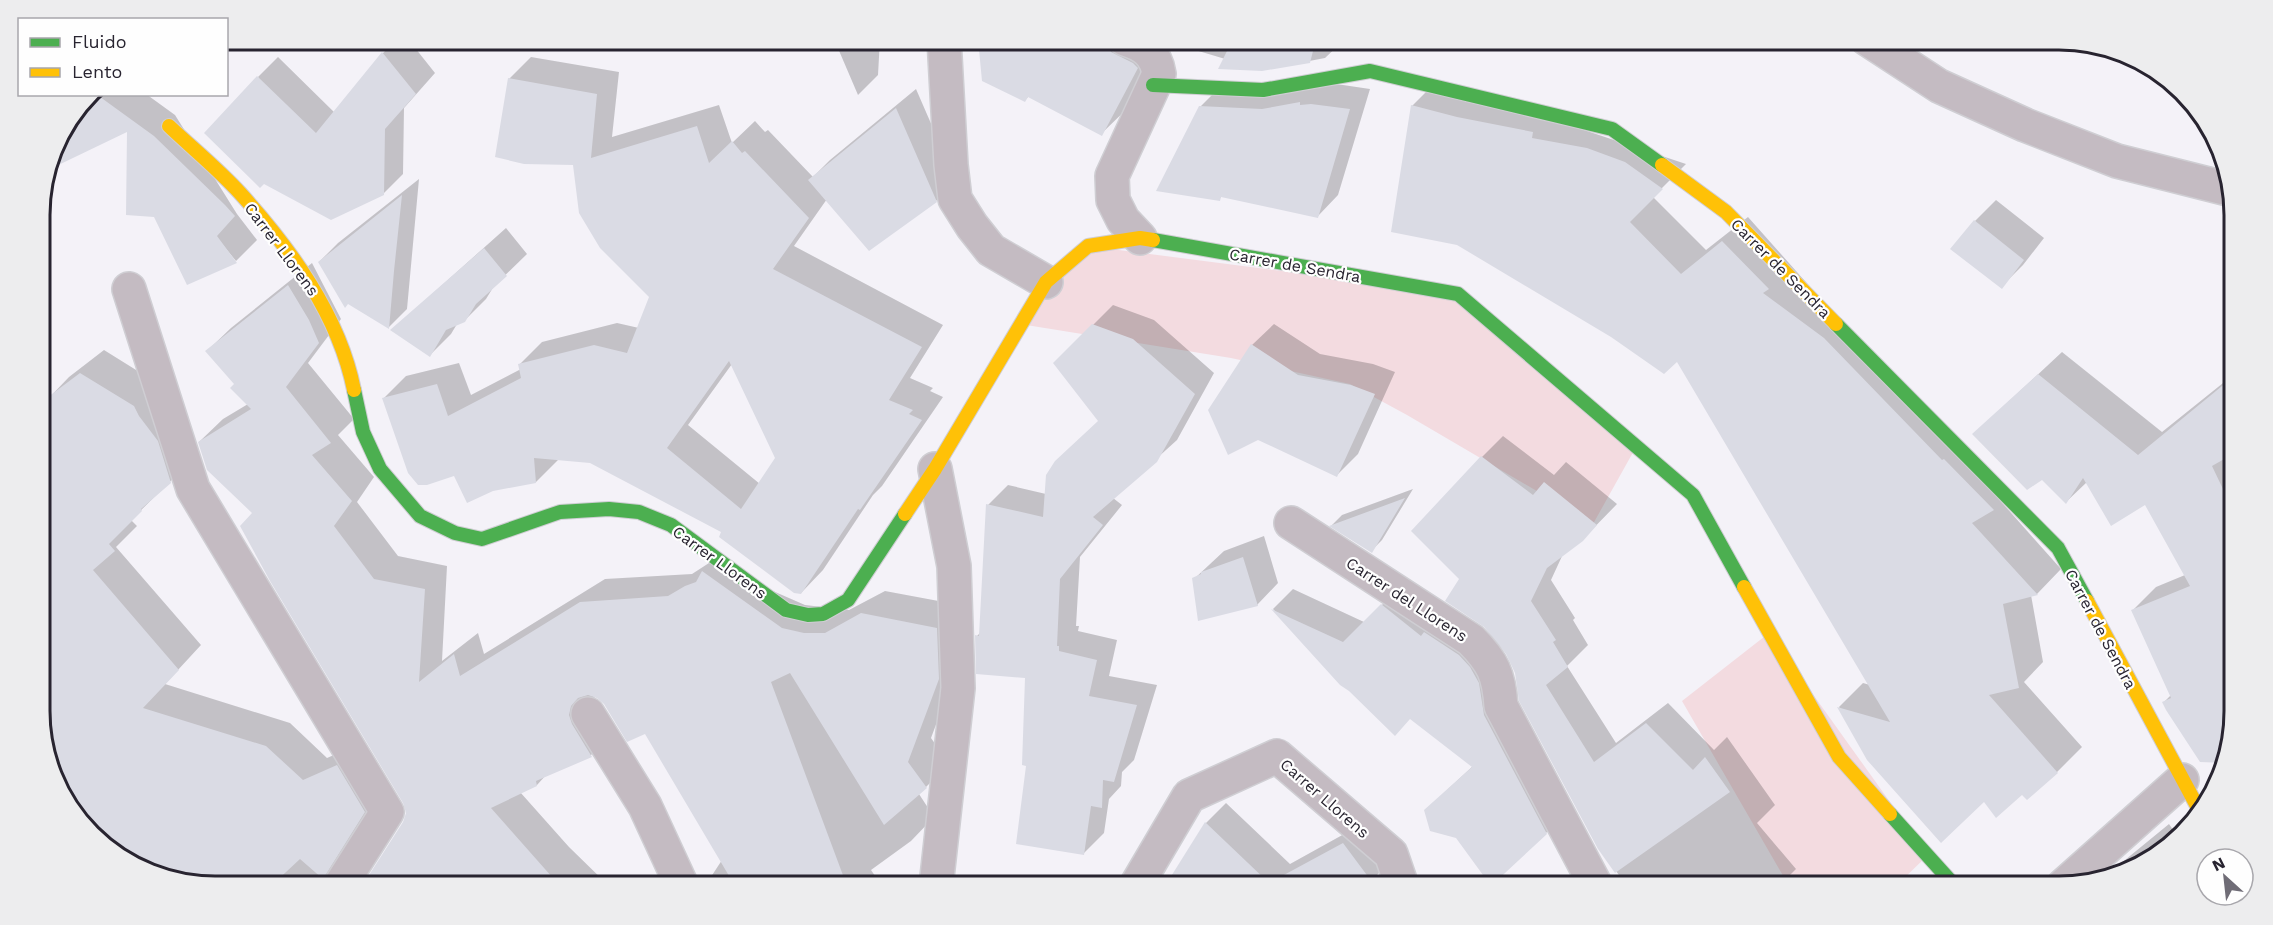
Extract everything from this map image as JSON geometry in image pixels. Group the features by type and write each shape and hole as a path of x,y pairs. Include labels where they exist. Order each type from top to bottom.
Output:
{"street":[{"path":"945,49 955,199 991,250 1046,282"},
{"path":"1140,238 1123,220 1113,200 1112,176 1159,74 1157,61 1147,49"},
{"path":"1882,49 1939,86 2025,125 2117,161 2221,186"},
{"name":"Carrer de Sendra","path":"1154,85 1263,90 1370,70 1612,129 1726,212 2058,548 2189,793"},
{"name":"Carrer Llorens","path":"169,126 238,192 295,261 326,311 351,373 363,432 380,469 420,516 455,533 482,539 560,512 609,509 639,512 671,525 786,610 808,615 823,614 848,600 935,469"},
{"name":"Carrer de Sendra","path":"935,469 1046,282 1088,246 1140,238 1458,294 1693,495 1839,757 1945,875"},
{"path":"129,289 193,489 387,812 346,876"},
{"path":"935,469 954,566 958,688 937,876"},
{"name":"Carrer del Llorens","path":"1291,523 1471,640 1485,654 1495,670 1501,706 1590,875"},
{"path":"588,714 645,806 677,876"},
{"name":"Carrer Llorens","path":"1142,875 1189,796 1278,756 1391,854 1398,875"},
{"path":"2079,874 2189,793"}],"shaded area":[{"path":"1088,246 1458,294 1636,447 1593,524 1350,384 1231,358 1020,324"},
{"path":"1769,633 1928,855 1907,875 1783,875 1682,701"}],"building":[{"path":"979,49 1110,49 1111,52 1138,68 1102,136 1028,97 1025,102 982,81"},
{"path":"1228,49 1314,49 1310,63 1262,71 1218,69"},
{"path":"382,52 416,94 385,129 384,195 331,220 264,184 260,188 204,133 257,76 316,133"},
{"path":"508,78 597,94 591,158 697,126 709,163 732,141 742,153 745,151 809,218 773,269 922,347 889,400 913,410 909,414 922,420 801,594 794,593 719,537 721,532 590,463 534,458 536,483 493,491 467,503 454,476 427,485 418,485 408,473 382,398 437,384 448,416 521,378 518,364 594,345 627,353 649,297 600,248 579,213 573,165 524,164 495,157","holes":["729,361 775,458 741,509 667,448"]},
{"path":"100,97 154,136 235,216 217,236 237,263 187,285 154,217 126,215 127,132 57,166 77,123"},
{"path":"1300,102 1300,105 1311,104 1350,109 1318,218 1221,197 1220,201 1156,191 1199,106 1262,109"},
{"path":"1411,105 1533,132 1532,138 1587,148 1625,162 1663,189 1630,222 1681,274 1722,241 1769,289 1763,293 1824,338 1942,460 1944,459 1994,510 1972,523 2038,595 2003,604 2019,688 1989,695 2058,773 2027,800 2022,795 1996,818 1984,802 1941,843 1867,760 1837,707 1890,722 1677,362 1664,374 1611,337 1457,245 1391,232"},
{"path":"896,108 937,202 869,251 808,180"},
{"path":"402,195 389,329 348,304 345,308 318,262"},
{"path":"1974,220 2024,260 2002,289 1950,249"},
{"path":"484,248 507,276 476,304 465,322 446,330 430,357 390,330"},
{"path":"288,285 309,320 319,343 286,387 331,443 312,455 352,501 334,526 374,579 425,589 419,682 454,654 460,676 580,602 668,596 696,582 702,571 782,628 804,633 825,633 861,613 937,628 939,679 908,762 927,788 884,825 790,673 771,682 843,876 729,876 645,734 627,742 604,704 588,695 578,698 571,706 569,715 592,757 536,781 537,786 491,808 551,876 368,876 403,822 406,813 403,803 270,581 240,526 252,513 207,470 198,442 251,409 230,388 234,384 205,351"},
{"path":"1092,324 1133,339 1195,394 1157,462 1093,517 1103,525 1060,579 1057,646 1059,646 1059,651 1097,660 1089,696 1137,705 1114,782 1103,780 1102,808 1091,806 1084,855 1016,844 1026,766 1022,765 1025,678 976,674 975,635 979,636 986,504 1043,517 1046,475 1055,461 1098,421 1053,363"},
{"path":"1251,344 1298,375 1351,385 1375,394 1337,477 1258,440 1228,455 1208,410"},
{"path":"80,373 134,406 158,441 171,483 141,509 142,511 109,544 115,551 93,570 179,670 143,708 266,746 303,780 337,765 365,812 325,876 319,876 300,859 282,876 215,876 172,870 123,848 90,819 77,802 58,763 51,732 50,396"},
{"path":"2038,374 2138,455 2223,385 2223,460 2212,466 2223,489 2223,710 2222,732 2215,763 2200,762 2166,710 2162,702 2171,698 2131,610 2190,586 2145,505 2111,526 2083,478 2066,504 2042,480 2027,490 1972,434"},
{"path":"1481,456 1533,495 1544,482 1597,525 1583,541 1547,568 1531,601 1556,640 1553,642 1568,667 1546,685 1594,762 1646,723 1693,770 1705,757 1730,792 1615,873 1598,849 1519,701 1515,673 1506,654 1484,627 1445,601 1459,579 1411,531"},
{"path":"1405,498 1372,553 1329,526"},
{"path":"1243,557 1258,606 1198,621 1192,578 1201,572"},
{"path":"1381,604 1421,636 1424,632 1459,655 1470,667 1479,683 1484,715 1547,834 1503,875 1483,875 1456,838 1430,831 1424,810 1472,767 1410,719 1395,736 1340,685 1271,609 1343,642"},
{"path":"1205,822 1261,875 1172,875"},
{"path":"1343,843 1367,875 1283,875"}],"traffic: fast":[{"path":"1153,85 1263,90 1370,71 1612,129 1662,165"},
{"path":"1153,240 1458,294 1693,495 1744,587"},
{"path":"1836,324 2058,548 2087,601"},
{"path":"354,390 363,432 380,469 420,516 455,533 482,539 560,512 609,509 639,512 671,525 786,610 808,615 823,614 848,600 905,514"},
{"path":"1890,814 1945,875"}],"traffic: slow":[{"path":"169,126 240,193 277,236 294,260 325,309 347,362 354,390"},
{"path":"1662,165 1726,212 1836,324"},
{"path":"905,514 935,469 1046,282 1088,246 1140,238 1153,240"},
{"path":"1744,587 1839,757 1890,814"},
{"path":"2087,601 2195,802"}]}
